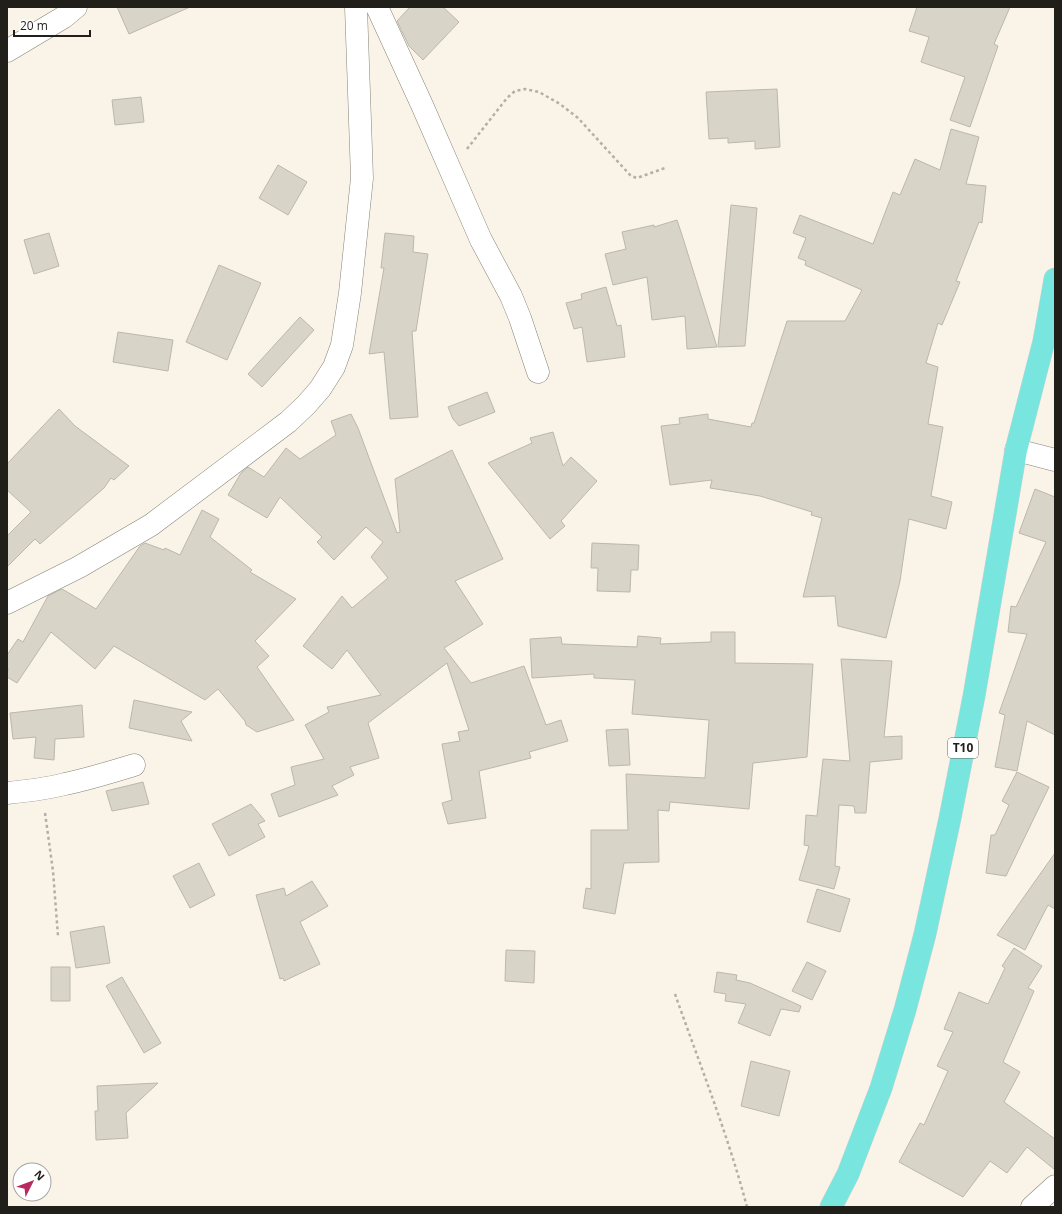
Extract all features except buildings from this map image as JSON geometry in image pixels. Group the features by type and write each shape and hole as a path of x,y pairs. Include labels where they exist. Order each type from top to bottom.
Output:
{"highway":[{"name":"T10","path":"831,1207 848,1174 881,1088 905,1010 925,934 950,818 972,703 1016,450 1044,341 1055,279"}],"street":[{"path":"7,51 64,17 76,7"},
{"path":"7,602 78,567 151,525 288,422 320,389 334,367 342,345 350,293 362,178 356,7"},
{"path":"377,7 414,85 481,240 514,304 538,372"},
{"path":"1016,450 1055,460"},
{"path":"7,793 40,789 91,778 134,765"},
{"path":"1032,1207 1055,1186"}],"path":[{"path":"451,170 507,98 515,91 525,88 539,92 560,104 578,118 631,176 636,178 665,168"},
{"path":"40,789 50,846 58,936"},
{"path":"675,994 694,1049 712,1094 740,1179 747,1207"}]}
